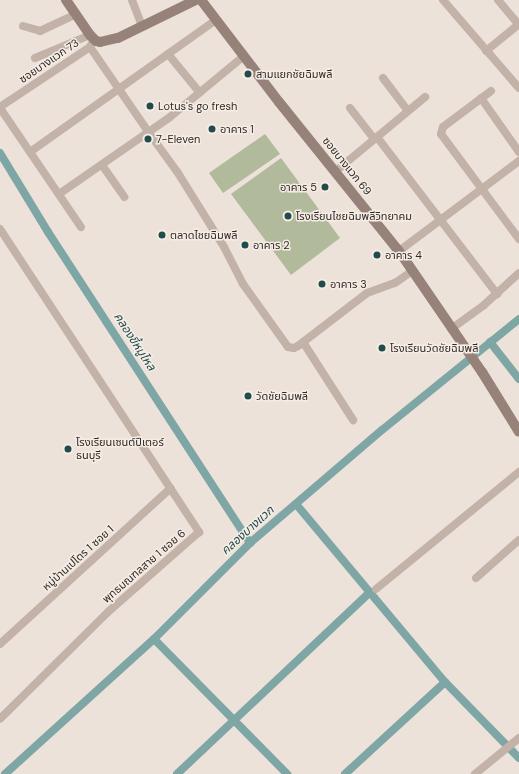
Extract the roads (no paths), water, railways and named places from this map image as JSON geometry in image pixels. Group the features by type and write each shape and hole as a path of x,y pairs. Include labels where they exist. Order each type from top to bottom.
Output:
{"street":[{"path":"66,0 76,14 119,89 178,173 224,247 243,284 282,341 291,348 303,342 367,292 395,283 412,271"},
{"path":"132,0 142,26"},
{"path":"35,58 91,40 100,42 107,41 142,26 183,3 196,0"},
{"name":"ซอยบางแวก 69","path":"201,0 399,251 482,372 519,432"},
{"path":"443,0 519,88"},
{"path":"486,51 519,25 498,0"},
{"path":"23,26 40,31 76,14"},
{"path":"30,152 216,20"},
{"name":"ซอยบางแวก 73","path":"0,108 91,40"},
{"path":"168,54 200,92"},
{"path":"59,194 149,132 244,56"},
{"path":"383,78 408,111"},
{"path":"491,91 443,127 441,134 519,239"},
{"path":"336,171 425,97"},
{"path":"481,98 519,152"},
{"path":"0,108 81,227"},
{"path":"350,108 442,220 497,294"},
{"path":"399,251 519,161"},
{"path":"102,165 124,197"},
{"name":"พุทธมณฑลสาย 1 ซอย 6","path":"0,229 199,532 109,611 0,719"},
{"path":"452,328 497,294 519,273"},
{"path":"303,342 353,420"},
{"path":"376,589 519,472"},
{"name":"หมู่บ้านเปโตร 1 ซอย 1","path":"0,644 171,488"},
{"path":"476,578 519,540"},
{"path":"475,774 519,738"}],"waterway":[{"name":"คลองขี้หมูไหล","path":"0,153 48,232 250,543"},
{"name":"คลองบางแวก","path":"5,774 154,639 250,543 382,430 519,319"},
{"path":"490,342 519,379"},
{"path":"296,504 445,682 519,758"},
{"path":"177,774 370,592"},
{"path":"154,639 287,774"},
{"path":"345,774 445,682"}],"place":[{"name":"สามแยกชัยฉิมพลี","path":"248,74"},
{"name":"Lotus's go fresh","path":"150,106"},
{"name":"อาคาร 1","path":"212,129"},
{"name":"7-Eleven","path":"148,139"},
{"name":"อาคาร 5","path":"325,187"},
{"name":"โรงเรียนไชยฉิมพลีวิทยาคม","path":"288,216"},
{"name":"ตลาดไชยฉิมพลี","path":"162,235"},
{"name":"อาคาร 2","path":"245,245"},
{"name":"อาคาร 4","path":"377,255"},
{"name":"อาคาร 3","path":"322,284"},
{"name":"โรงเรียนวัดชัยฉิมพลี","path":"382,348"},
{"name":"วัดชัยฉิมพลี","path":"248,396"},
{"name":"โรงเรียนเซนต์ปีเตอร์ ธนบุรี","path":"68,449"}]}
